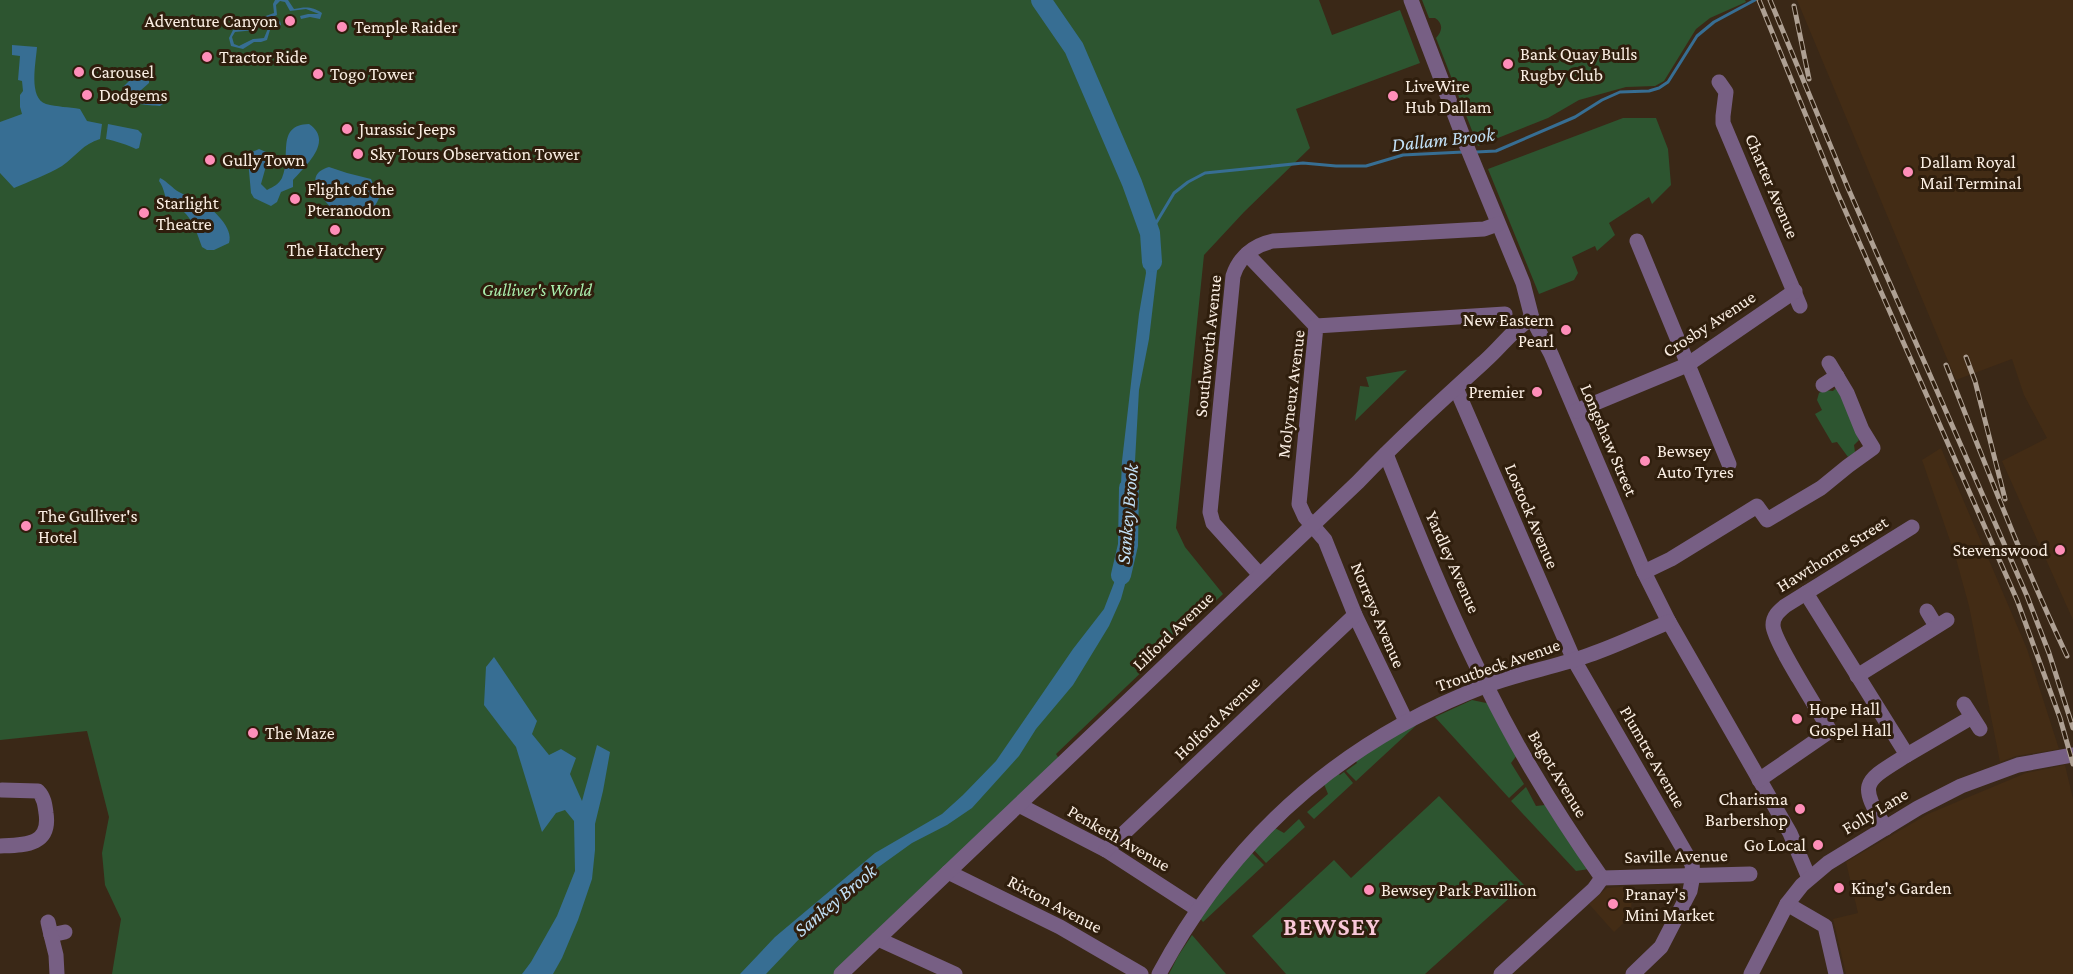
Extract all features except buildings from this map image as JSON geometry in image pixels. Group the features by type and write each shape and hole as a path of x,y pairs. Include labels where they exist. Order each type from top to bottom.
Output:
{"street":[{"name":"Longshaw Street","path":"1411,0 1523,283 1532,318 1576,411 1644,572 1669,622 1790,833 1809,878"},
{"name":"Charter Avenue","path":"1719,82 1726,92 1724,123 1800,306"},
{"path":"1316,326 1247,254 1261,244 1273,241 1484,229 1498,224"},
{"path":"1637,241 1729,464"},
{"name":"Southworth Avenue","path":"1247,254 1233,276 1210,512 1213,523 1260,575"},
{"name":"Crosby Avenue","path":"1576,411 1687,364 1795,291"},
{"name":"Lilford Avenue","path":"841,974 1492,355 1519,326 1532,318"},
{"name":"Molyneux Avenue","path":"1313,525 1301,511 1298,497 1316,326 1495,319"},
{"path":"1644,572 1671,559 1757,507 1767,520 1821,488 1873,448 1833,369 1823,385"},
{"name":"Lostock Avenue","path":"1456,388 1574,660"},
{"name":"Yardley Avenue","path":"1386,454 1433,569 1486,686"},
{"name":"Norreys Avenue","path":"1313,525 1325,540 1354,615 1406,722"},
{"name":"Hawthorne Street","path":"1759,780 1830,730 1777,640 1773,623 1778,612 1912,527"},
{"path":"1806,593 1907,755"},
{"path":"1857,676 1942,623 1927,611"},
{"name":"Holford Avenue","path":"1106,850 1354,615"},
{"name":"Troutbeck Avenue","path":"1159,974 1197,909 1251,843 1290,803 1361,748 1406,722 1486,686 1574,660 1669,622"},
{"name":"Plumtre Avenue","path":"1574,660 1690,858 1693,875"},
{"name":"Bagot Avenue","path":"1486,686 1564,823 1602,878"},
{"path":"1886,828 1870,802 1869,785 1874,776 1972,717"},
{"name":"Folly Lane","path":"1751,974 1787,904 1809,878 1828,863 1918,808 1961,786 2018,765 2073,755"},
{"path":"0,846 23,845 36,841 44,834 47,820 44,800 38,791 2,790"},
{"name":"Penketh Avenue","path":"1019,805 1106,850 1197,909"},
{"name":"Rixton Avenue","path":"948,872 1060,927 1141,974"},
{"name":"Saville Avenue","path":"1602,878 1750,874"},
{"path":"1633,974 1661,947 1690,891 1693,875"},
{"path":"1501,974 1594,890 1602,878"},
{"path":"1787,904 1825,926 1836,974"},
{"path":"55,930 57,974"},
{"path":"878,939 955,974"}],"shaded area":[{"path":"1797,0 2073,0 2073,620 2002,461 2047,438 2024,395 2012,359 1956,380"},
{"path":"1941,448 2027,649 2059,749 2016,756 2000,762 1969,606 1955,555 1922,460"},
{"path":"2065,765 2073,799 2073,974 1846,974 1833,919 1858,913 1846,862 1928,814 2026,773"},
{"path":"1632,886 1631,916 1614,932 1589,904 1607,888"}],"green space":[{"name":"Gulliver's World","path":"0,0 1319,0 1332,35 1400,10 1420,63 1296,109 1310,148 1244,212 1204,255 1176,528 1185,547 1223,594 1056,754 1060,760 833,974 112,974 121,919 105,885 102,853 109,817 87,731 0,740"},
{"path":"1422,0 1745,0 1746,2 1710,18 1696,29 1664,81 1655,86 1626,87 1579,100 1548,118 1478,146 1436,38 1440,33 1441,25 1435,18 1429,18"},
{"path":"1623,118 1656,118 1668,149 1671,185 1652,204 1649,197 1609,223 1615,235 1597,251 1595,246 1572,257 1578,273 1574,280 1539,294 1488,169"},
{"path":"1407,370 1355,421 1360,386 1369,387 1366,377"},
{"path":"1837,387 1859,440 1854,445 1855,452 1848,457 1837,442 1832,443 1815,414 1822,410 1817,400 1819,393 1824,390 1833,391"},
{"path":"1472,700 1491,704 1517,755 1511,763 1524,784 1509,798 1435,717"},
{"path":"1423,719 1356,781 1346,771 1357,763 1355,759"},
{"path":"1337,772 1340,775 1344,772 1353,783 1314,819 1307,812 1328,794 1324,784"},
{"path":"1526,787 1536,806 1545,805 1589,869 1576,871 1511,801"},
{"path":"1439,796 1524,885 1425,974 1286,974 1252,936 1334,860 1351,878"},
{"path":"1299,819 1305,827 1266,863 1252,848 1275,828 1284,833"},
{"path":"1250,851 1264,865 1203,922 1199,917"},
{"path":"1192,935 1226,974 1169,974"}],"water":[{"path":"275,0 288,0 294,9 312,8 315,9 322,13 320,19 310,17 301,19 300,16 319,14 306,9 290,11 285,2 280,1 276,5 277,15 265,20 255,30 235,32 232,37 234,44 239,46 253,39 264,38 269,26 280,21 281,25 270,30 267,40 254,42 243,49 231,46 229,38 233,30 253,27 263,17 274,13"},
{"path":"12,45 37,47 34,79 40,100 50,105 80,109 87,121 102,124 100,139 84,147 62,166 14,188 0,173 0,122 22,114 20,95 23,91 22,81 18,80 20,56 12,55"},
{"path":"149,65 151,67 144,75 149,79 149,83 131,99 160,104 167,97 166,102 160,106 134,102 122,94 123,87"},
{"path":"108,124 138,130 142,134 139,148 106,139"},
{"path":"309,124 319,138 318,145 310,160 293,180 293,187 281,192 277,202 271,206 254,198 251,193 248,160 252,152 259,149 266,152 268,159 261,184 267,190 278,184 282,178 285,170 288,136 298,126"},
{"path":"329,167 371,179 379,198 371,210 361,214 335,212 320,194 315,181 321,171"},
{"path":"160,178 179,192 211,209 226,225 230,237 229,243 214,250 202,247 191,220 182,210 169,205 159,181"},
{"name":"Sankey Brook","path":"1156,237 1159,254 1149,339 1139,390 1134,479 1128,517 1126,581 1109,626 1073,685 1036,729 1019,756 972,808 947,825 912,843 873,871 818,919 766,974 740,974 775,937 875,853 942,814 963,795 996,761 1073,649 1104,609 1114,583 1118,556 1122,461 1146,273 1142,238"},
{"path":"494,657 537,721 532,734 549,755 561,749 576,758 570,774 582,801 597,745 610,752 595,824 592,879 578,920 553,974 522,974 557,916 575,871 574,821 565,810 556,813 542,832 516,747 484,705 486,667"}],"waterway":[{"name":"Sankey Brook","path":"1041,0 1074,48 1132,183 1150,233 1152,262"},
{"name":"Dallam Brook","path":"1476,152 1496,151 1575,117 1620,92 1649,91 1659,88 1668,82 1697,36 1714,22 1755,0"},
{"name":"Dallam Brook","path":"1150,233 1174,193 1205,173 1303,163 1366,166 1403,155 1463,152"},
{"name":"Sankey Brook","path":"1121,575 1128,545 1129,488"}],"railway":[{"path":"1759,0 1837,192 2017,600 2060,718 2073,764"},
{"path":"1770,0 1848,188 2027,596 2049,653 2073,728"},
{"path":"1794,6 1809,79"},
{"path":"1966,357 1975,381 2005,499"},
{"path":"1946,365 2019,548 2067,656"}],"place":[{"name":"Adventure Canyon","path":"290,21"},
{"name":"Temple Raider","path":"342,27"},
{"name":"Tractor Ride","path":"207,57"},
{"name":"Bank Quay Bulls Rugby Club","path":"1508,64"},
{"name":"Carousel","path":"79,72"},
{"name":"Togo Tower","path":"318,74"},
{"name":"Dodgems","path":"87,95"},
{"name":"LiveWire Hub Dallam","path":"1393,96"},
{"name":"Jurassic Jeeps","path":"347,129"},
{"name":"Sky Tours Observation Tower","path":"358,154"},
{"name":"Gully Town","path":"210,160"},
{"name":"Dallam Royal Mail Terminal","path":"1908,172"},
{"name":"Flight of the Pteranodon","path":"295,199"},
{"name":"Starlight Theatre","path":"144,213"},
{"name":"The Hatchery","path":"335,230"},
{"name":"New Eastern Pearl","path":"1566,330"},
{"name":"Premier","path":"1537,392"},
{"name":"Bewsey Auto Tyres","path":"1645,461"},
{"name":"The Gulliver's Hotel","path":"26,526"},
{"name":"Stevenswood","path":"2060,550"},
{"name":"Hope Hall Gospel Hall","path":"1797,719"},
{"name":"The Maze","path":"253,733"},
{"name":"Charisma Barbershop","path":"1800,809"},
{"name":"Go Local","path":"1818,845"},
{"name":"King's Garden","path":"1839,888"},
{"name":"Bewsey Park Pavillion","path":"1369,890"},
{"name":"Pranay's Mini Market","path":"1613,904"}],"district":[{"name":"BEWSEY","path":"1332,926"}]}
